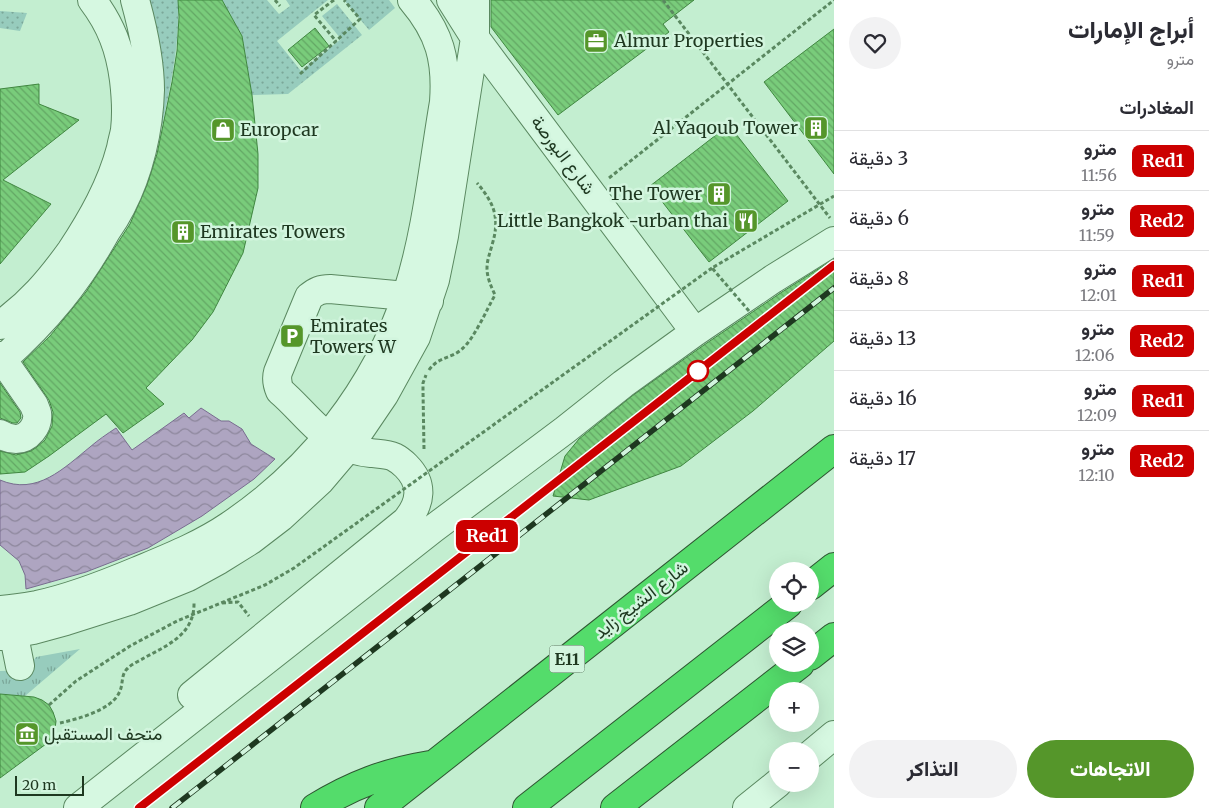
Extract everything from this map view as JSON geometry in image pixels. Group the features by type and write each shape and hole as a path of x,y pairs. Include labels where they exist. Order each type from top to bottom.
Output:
{"highway":[{"name":"شارع الشيخ زايد","path":"379,808 834,449"},
{"path":"819,579 834,568"},
{"path":"527,808 778,612"},
{"path":"819,649 834,637"},
{"path":"615,808 790,672"},
{"path":"315,808 338,794 384,775 434,764"}],"street":[{"path":"0,325 43,288 54,275 95,213 108,187 118,160 125,132 126,112 120,55 108,24 92,0"},
{"path":"5,634 66,621 129,601 188,577 220,560 251,540 281,517 320,481 338,442 384,395 416,337 416,263 423,230 445,88 443,58 439,43 424,14 412,0"},
{"name":"شارع البورصة","path":"451,0 475,38 695,332"},
{"path":"417,298 435,280 443,244 475,38 475,0"},
{"path":"114,37 137,9"},
{"path":"0,434 8,438 18,439 26,437 36,422 37,414 34,405 1,358 28,336 74,284 121,207 132,182 145,137 150,90 149,65 137,9"},
{"path":"86,802 426,534 624,384 695,332 773,279 832,230"},
{"path":"86,802 123,757 157,723 406,521 412,514 416,506 419,489 417,481 410,470 394,457 360,452 338,442 280,391 276,378 309,297 315,292 322,289 417,298"},
{"path":"819,748 834,735"},
{"path":"747,808 769,790"}],"path":[{"path":"275,0 280,6"},
{"path":"334,0 314,16 336,41"},
{"path":"300,74 360,19 344,0"},
{"path":"663,0 728,84 832,230"},
{"path":"591,192 834,0"},
{"path":"425,456 423,383 426,375 437,362 458,353 464,348 495,295 488,278 487,269 496,232 495,212 483,190 456,158"},
{"path":"49,706 76,681 130,646 177,621 265,585 307,559 712,268 834,196"},
{"path":"712,268 749,311"},
{"path":"425,465 425,474"},
{"path":"222,603 238,602 255,623"},
{"path":"60,723 94,712 115,700 121,689 122,678 126,669 177,639 189,626 194,611"}],"green space":[{"path":"139,0 178,0 176,48 172,79 162,126"},
{"path":"222,0 267,0 279,14 290,6 286,0 328,0 277,41 301,71 341,39 322,16 337,4 362,35 288,94 252,95 242,36"},
{"path":"344,0 389,0 395,8 369,30"},
{"path":"0,11 27,13 20,31 0,28"},
{"path":"80,649 25,696 0,694 0,671 27,670 36,657"}],"water":[{"path":"201,408 221,421 229,421 242,429 251,444 275,459 254,479 202,516 148,548 86,572 26,589 25,575 19,561 0,545 0,480 26,485 38,482 60,471 116,428 132,450 184,413 189,418"}],"building":[{"name":"Emirates Towers","path":"178,0 222,0 242,36 252,95 258,154 258,188 243,253 213,312 192,340 146,388 164,404 123,433 106,414 25,472 0,474 0,451 16,455 31,451 45,440 52,426 53,412 49,400 23,362 50,336 86,292 130,224 147,185 157,154 172,82 177,51"},
{"path":"491,0 694,0 663,24 669,32 558,115 491,27"},
{"path":"315,28 329,46 302,67 288,50"},
{"name":"Al Yaqoub Tower","path":"834,29 834,174 764,82"},
{"path":"39,84 39,104 79,120 3,180 51,204 0,264 0,89"},
{"name":"The Tower","path":"729,125 788,201 709,262 650,186"},
{"path":"834,259 834,341 753,411 681,466 589,500 553,496 565,456 579,439 632,396 704,345"},
{"path":"0,383 20,412 21,418 17,423 0,418"},
{"name":"متحف المستقبل","path":"0,694 34,697 42,700 49,705 56,721 52,738 0,778"}],"railway":[{"path":"139,808 834,265"},
{"path":"172,808 834,288"}],"metro line":[{"name":"Red1","path":"139,808 834,265"}],"place":[{"name":"Almur Properties","path":"596,41"},
{"name":"Al Yaqoub Tower","path":"816,128"},
{"name":"Europcar","path":"223,130"},
{"name":"The Tower","path":"719,194"},
{"name":"Little Bangkok -urban thai","path":"746,221"},
{"name":"Emirates Towers","path":"183,232"},
{"name":"Emirates Towers W","path":"292,336"},
{"name":"متحف المستقبل","path":"27,734"}]}
